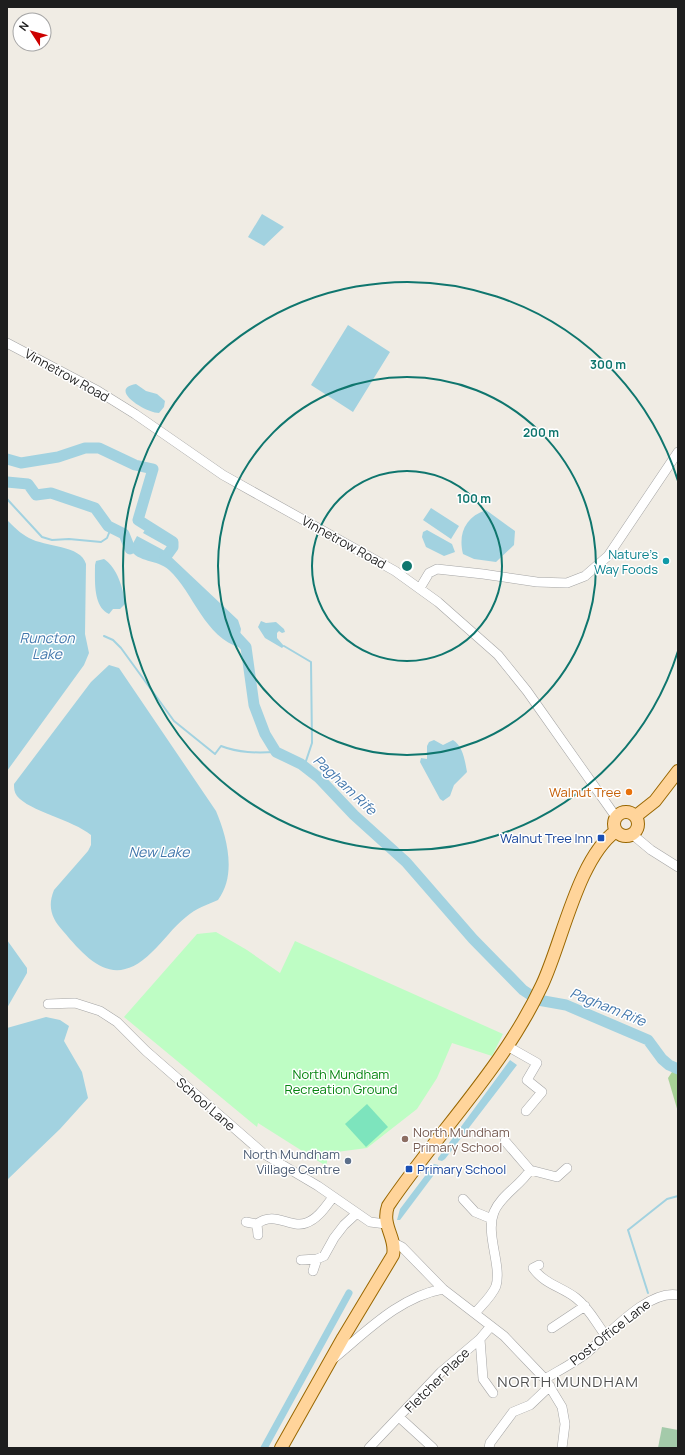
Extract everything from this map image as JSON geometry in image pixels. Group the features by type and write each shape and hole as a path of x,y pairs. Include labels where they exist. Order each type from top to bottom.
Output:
{"main road":[{"path":"636,816 655,801 678,771"},
{"path":"625,812 636,816 638,828 633,835 625,837 616,831 614,823 616,817 625,812"},
{"path":"281,1448 394,1251 386,1224 388,1206 507,1046 525,1017 543,984 573,901 589,866 604,842 616,831"}],"street":[{"name":"Vinnetrow Road","path":"7,343 98,391 135,414 223,476 395,571 420,588 473,631 498,655 527,691 616,817"},
{"path":"420,588 429,573 437,569 537,582 567,583 585,576 608,556 678,452"},
{"path":"633,835 656,854 678,867"},
{"name":"School Lane","path":"48,1004 75,1003 100,1011 117,1022 146,1051 264,1154 370,1222 386,1224"},
{"path":"507,1046 537,1064 527,1080 542,1092 526,1111"},
{"path":"505,1141 530,1170 557,1177 568,1168"},
{"path":"475,1313 490,1296 496,1284 492,1219 498,1204 530,1170"},
{"path":"246,1222 257,1224 266,1219 273,1218 305,1224 313,1219 333,1197"},
{"path":"463,1199 475,1212 492,1219"},
{"path":"301,1260 317,1259 324,1256 328,1252 334,1238 344,1225 357,1213"},
{"path":"257,1224 258,1235"},
{"path":"392,1242 402,1247 443,1289 491,1326 532,1364 547,1382 562,1407 565,1424 562,1448"},
{"path":"313,1271 317,1259"},
{"path":"539,1265 533,1268 539,1277 570,1293 584,1306 606,1336"},
{"path":"330,1361 387,1315 422,1295 443,1289"},
{"name":"Post Office Lane","path":"489,1448 490,1443 513,1412 530,1405 547,1382 584,1355 655,1298 672,1294 678,1295"},
{"path":"552,1328 584,1306"},
{"name":"Fletcher Place","path":"369,1448 441,1372 480,1339 491,1326"},
{"path":"480,1339 483,1379 493,1392"},
{"name":"Fletcher Place","path":"400,1417 433,1448"}],"green space":[{"name":"North Mundham Recreation Ground","path":"216,932 247,950 280,973 295,941 503,1034 492,1056 452,1043 437,1078 417,1109 367,1148 329,1153 326,1166 258,1123 257,1127 124,1017 197,934"},
{"path":"678,1063 678,1112 668,1078"},
{"path":"367,1104 388,1127 366,1147 345,1124"},
{"path":"662,1427 678,1430 678,1448 658,1448"}],"water":[{"path":"262,214 284,227 264,246 248,237"},
{"path":"348,325 390,352 353,412 311,385"},
{"path":"136,384 146,391 157,394 165,401 164,407 159,413 153,412 138,405 127,395 126,391 128,387"},
{"path":"431,508 459,526 451,539 423,520"},
{"path":"486,510 515,531 514,545 496,562 474,559 463,554 462,540 465,527 473,517"},
{"name":"Runcton Lake","path":"7,520 29,538 62,547 77,553 83,558 86,564 85,634 89,653 84,665 7,771"},
{"path":"147,527 173,542 173,547 168,554 238,620 241,629 239,640 243,644 241,648 228,642 209,625 200,614 186,590 169,570 159,564 138,557 133,553 130,549 137,536 165,551 168,547 143,533"},
{"path":"427,530 452,544 455,552 444,556 426,547 422,537 423,532"},
{"path":"104,559 113,567 119,579 125,604 120,609 113,609 109,614 100,606 95,586 96,561"},
{"path":"261,621 266,623 276,622 284,629 285,632 282,633 279,631 277,633 277,638 284,646 282,648 265,638 258,627"},
{"name":"New Lake","path":"109,665 119,668 216,811 224,832 229,868 224,890 218,900 190,914 139,963 126,969 115,970 104,967 83,953 56,922 53,917 51,907 54,890 88,851 91,845 91,835 74,825 31,806 17,796 14,790 14,784 91,682"},
{"path":"434,740 443,745 453,740 459,746 463,754 467,772 454,785 450,796 443,801 440,799 420,762 421,758 427,759 427,746 429,742"},
{"path":"7,940 27,968 27,973 7,1008"},
{"path":"46,1017 60,1020 69,1026 64,1041 82,1072 88,1098 60,1129 7,1180 7,1028"},
{"path":"510,1060 517,1065 445,1159 442,1161 438,1160 438,1158"},
{"path":"434,1164 438,1165 439,1168 400,1220 397,1220 400,1209"}],"waterway":[{"name":"Pagham Rife","path":"7,459 21,463 58,457 85,448 99,448 135,465 153,469 138,520 173,542 173,547 165,558"},
{"name":"Pagham Rife","path":"7,482 28,484 36,495 51,493 95,508 108,526 124,534 130,549"},
{"path":"7,499 42,537 52,540 69,539 101,542 107,538 111,528"},
{"name":"Pagham Rife","path":"232,632 246,647 254,705 265,734 276,752 301,764 319,778 354,815 406,862 473,939 523,990 532,996"},
{"path":"104,636 113,640 121,648 174,721 215,754 221,746 248,752 276,752"},
{"path":"284,646 311,662 312,743 304,767"},
{"name":"Pagham Rife","path":"538,1000 566,1005 648,1040 662,1059 669,1065 678,1069"},
{"path":"648,1293 628,1230 667,1199 678,1196"},
{"path":"264,1448 349,1293"}],"place":[{"name":"Nature’s Way Foods","path":"666,561"},
{"name":"Walnut Tree","path":"629,792"},
{"name":"Walnut Tree Inn","path":"601,838"},
{"name":"North Mundham Primary School","path":"405,1139"},
{"name":"North Mundham Village Centre","path":"348,1161"},
{"name":"Primary School","path":"409,1169"}],"district":[{"name":"NORTH MUNDHAM","path":"568,1382"}]}
